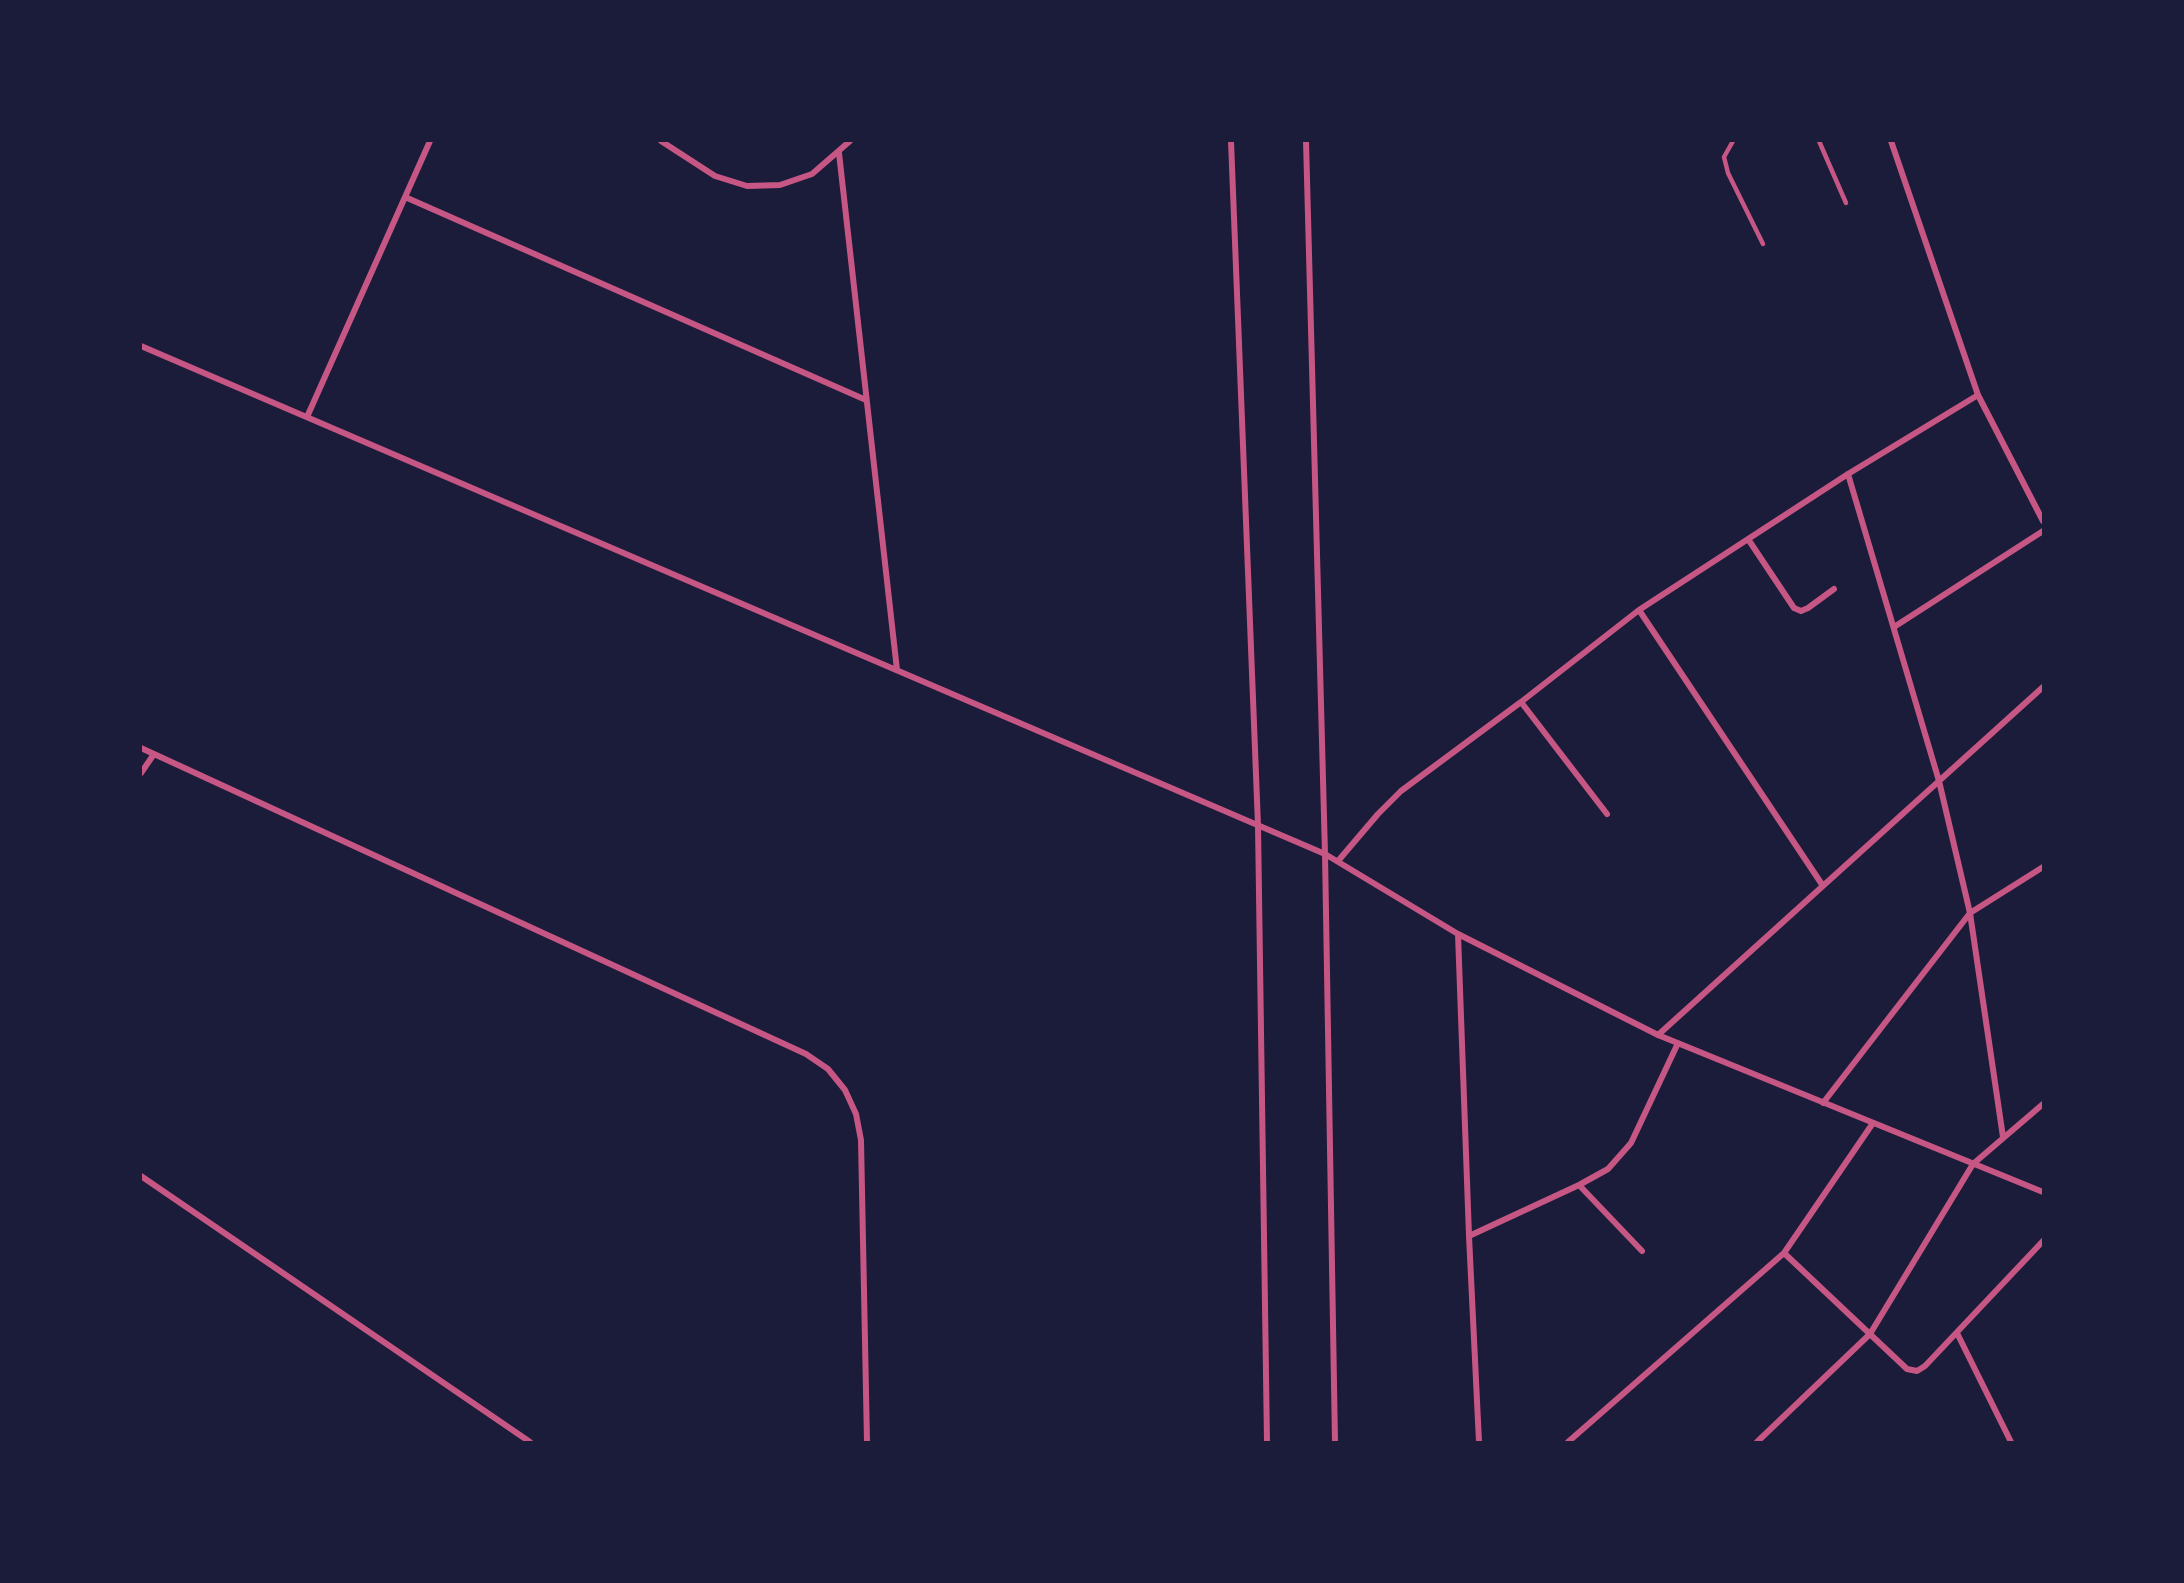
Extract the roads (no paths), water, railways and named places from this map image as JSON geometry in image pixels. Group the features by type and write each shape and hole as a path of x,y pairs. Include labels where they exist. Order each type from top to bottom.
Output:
{"street":[{"path":"306,417 430,141"},
{"path":"661,141 715,176 747,186 780,186 812,174 850,141"},
{"path":"1231,141 1257,825 1267,1442"},
{"path":"1306,141 1325,854 1335,1442"},
{"path":"1891,141 1978,394 2043,522"},
{"path":"838,153 897,670"},
{"path":"405,197 866,400"},
{"path":"141,346 1325,854 1458,933 1658,1035 2043,1192"},
{"path":"1338,861 1401,791 1639,610 1848,474 1978,394"},
{"path":"1848,474 1939,781 1970,914 2003,1137"},
{"path":"1894,627 2043,531"},
{"path":"1748,539 1794,608 1801,611 1808,608 1834,589"},
{"path":"1639,610 1822,886"},
{"path":"1658,1035 2043,687"},
{"path":"1521,702 1607,814"},
{"path":"141,748 806,1054 828,1069 845,1090 856,1114 861,1140 867,1442"},
{"path":"141,773 154,754"},
{"path":"1823,1103 1970,914 2043,867"},
{"path":"1458,933 1479,1442"},
{"path":"1469,1236 1579,1185 1608,1168 1631,1143 1678,1043"},
{"path":"1757,1442 1870,1334 1973,1164 2043,1104"},
{"path":"1569,1442 1784,1252 1873,1123"},
{"path":"141,1176 530,1442"},
{"path":"1579,1185 1642,1251"},
{"path":"1784,1252 1907,1369 1917,1371 1925,1366 1957,1333 2043,1241"},
{"path":"1957,1333 2011,1442"}],"lane":[{"path":"1733,141 1724,157 1728,174 1763,244"},
{"path":"1819,141 1846,203"}]}
